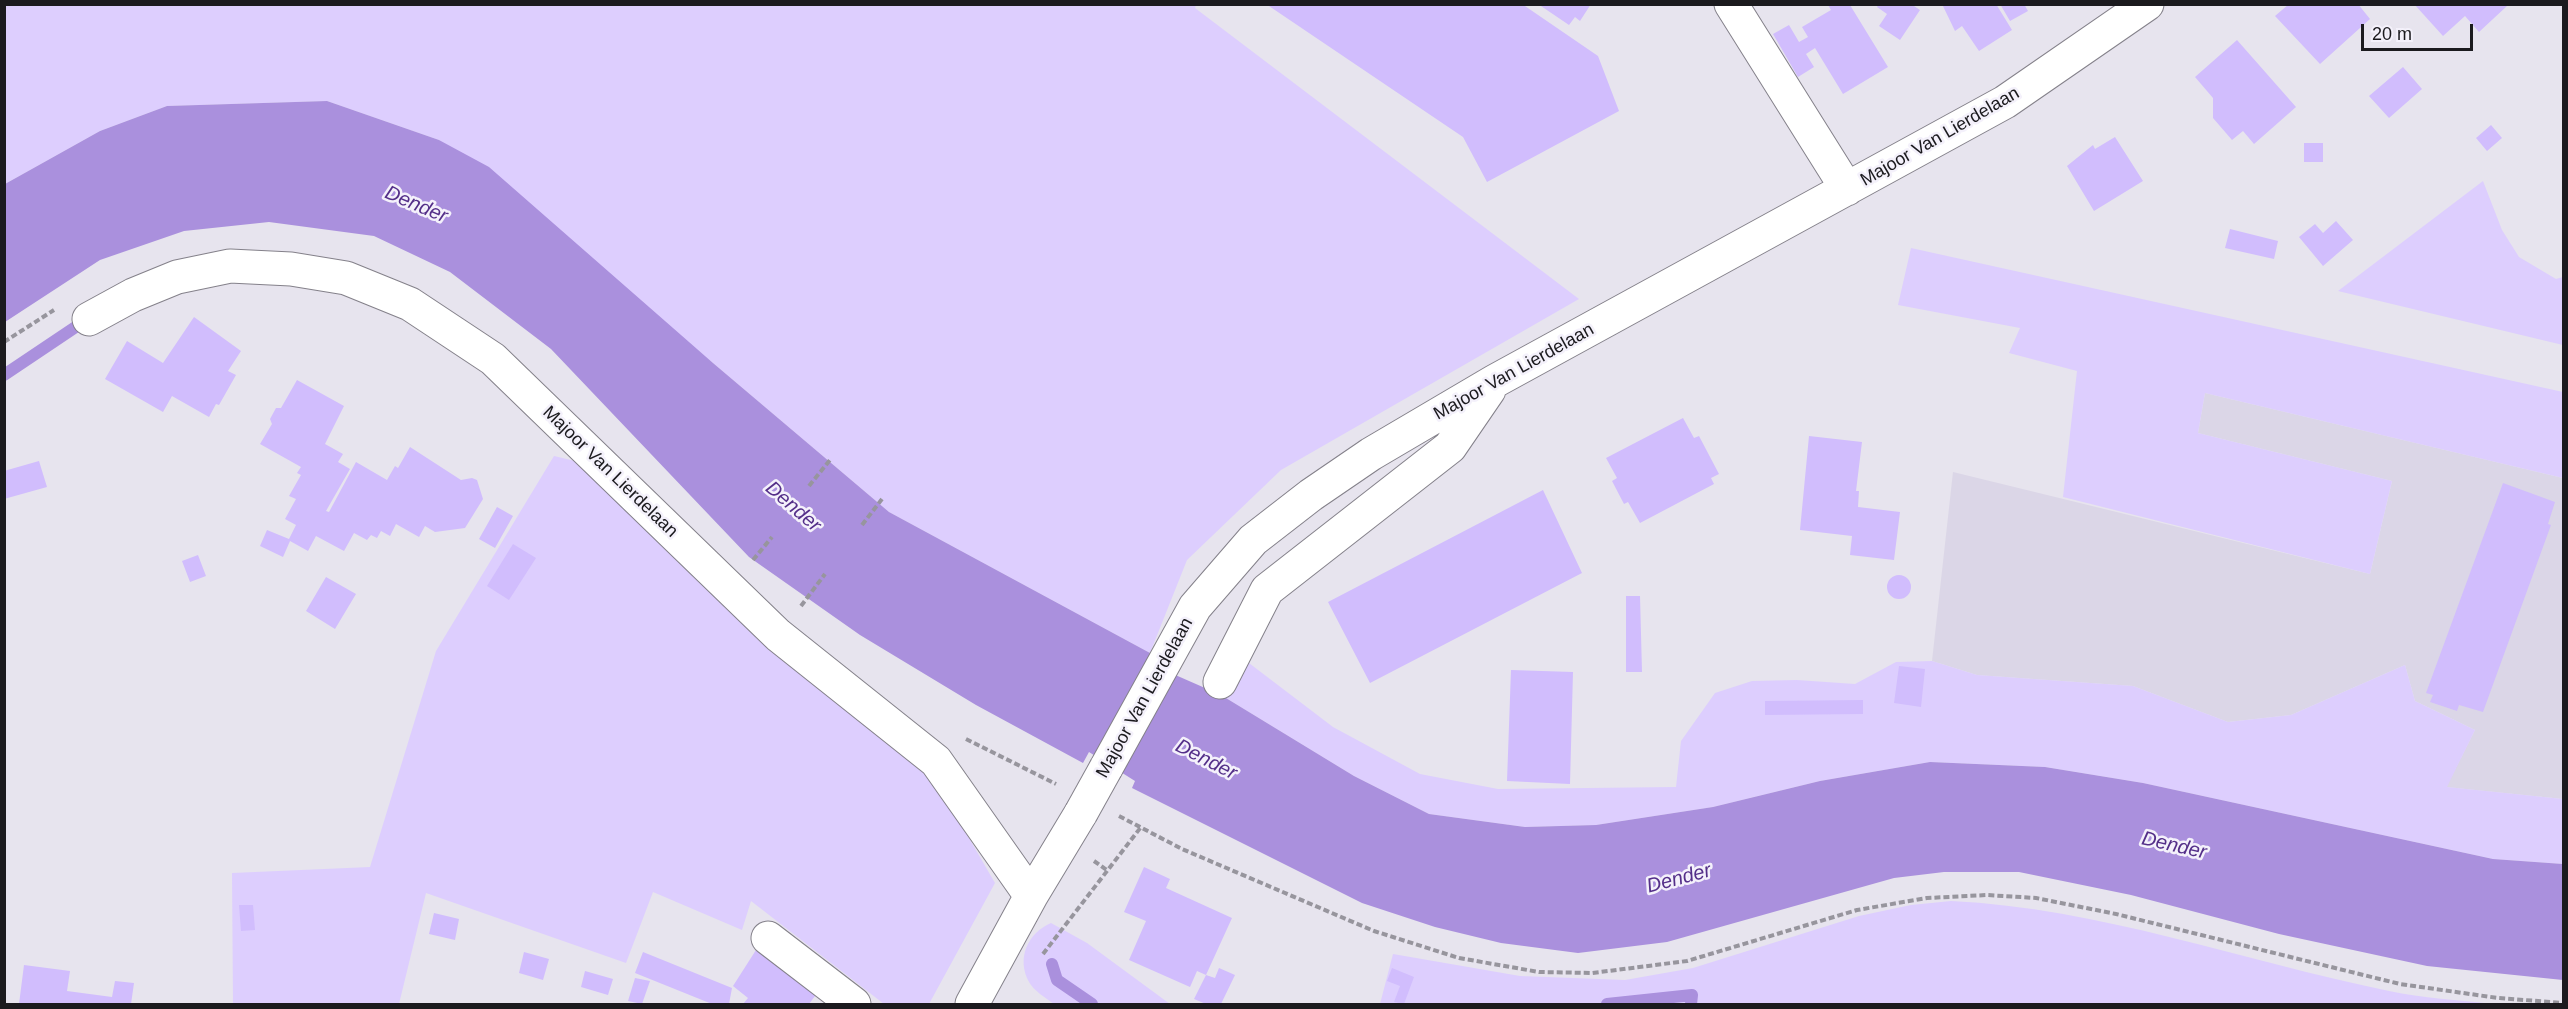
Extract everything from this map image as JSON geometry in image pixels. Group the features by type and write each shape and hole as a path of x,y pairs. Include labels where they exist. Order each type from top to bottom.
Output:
{"street":[{"path":"1731,4 1846,189"},
{"name":"Majoor Van Lierdelaan","path":"972,1005 1031,896 1086,804 1195,607 1253,540 1311,495 1371,454 1495,381 2005,102 2147,4"},
{"name":"Majoor Van Lierdelaan","path":"89,319 133,295 177,277 230,266 291,269 346,278 410,304 493,359 778,635 936,761 1031,896"},
{"path":"1220,682 1267,590 1450,447 1495,381"},
{"path":"768,938 854,1005"}],"path":[{"path":"809,486 830,460"},
{"path":"862,525 882,499"},
{"path":"747,568 772,537"},
{"path":"801,607 825,574"},
{"path":"961,736 1086,804 1141,827 1182,849 1374,931 1459,958 1539,972 1592,973 1687,961 1857,910 1927,898 1979,895 2036,898 2116,914 2400,984 2498,998 2564,1003"},
{"path":"1039,959 1141,827"},
{"path":"1100,865 1108,871"}],"shaded area":[{"path":"5,5 1196,5 1195,8 1579,299 1281,470 1187,560 1150,653 889,512 713,363 439,140 327,101 167,106 100,131 5,184"},
{"path":"2483,181 2502,230 2519,257 2556,279 2563,277 2563,345 2338,291"},
{"path":"1911,248 2563,392 2563,478 2205,393 2198,433 2392,481 2370,574 2063,497 2077,371 2009,353 2020,328 1898,305"},
{"path":"2205,393 2563,478 2563,799 2446,787 2475,730 2415,701 2405,665 2291,715 2228,722 2133,686 1977,675 1932,661 1953,472 2370,574 2392,481 2198,433"},
{"path":"554,456 579,462 899,742 944,795 995,883 929,1004 884,1004 751,901 742,930 653,892 626,963 426,893 399,1004 233,1004 232,873 370,867 436,651"},
{"path":"1245,660 1333,727 1420,774 1498,789 1676,787 1681,741 1715,693 1752,681 1797,680 1855,684 1896,662 1932,661 1977,675 2133,686 2228,722 2291,715 2405,665 2415,701 2475,730 2447,787 2563,799 2563,864 2493,859 2143,783 2045,767 1930,762 1820,781 1713,807 1596,825 1525,827 1429,814 1354,776 1221,695"},
{"path":"1951,901 2062,914 2171,937 2389,991 2493,1004 1380,1004 1393,954 1520,976 1625,980 1693,968 1859,916 1911,905"},
{"path":"1051,923 1087,943 1170,1004 1054,1004 1031,985 1025,973 1024,964 1026,947 1036,933"}],"water":[{"name":"Dender","path":"327,101 439,140 489,167 713,363 889,512 1150,653 1148,663 1221,695 1354,776 1429,814 1525,827 1596,825 1713,807 1820,781 1930,762 2045,767 2143,783 2493,859 2563,864 2563,980 2427,966 2279,934 2131,895 2019,872 1944,872 1894,878 1667,942 1578,953 1501,943 1435,927 1362,903 1132,788 1135,781 1089,752 1083,763 976,705 860,635 749,557 551,349 450,272 374,236 269,222 184,231 100,260 5,322 5,184 100,131 167,106"}],"building":[{"path":"1266,4 1522,4 1598,56 1619,111 1487,182 1463,137"},
{"path":"1538,4 1591,4 1580,21 1575,17 1569,25"},
{"path":"1879,4 1911,4 1920,10 1900,40 1879,26 1887,14 1877,7"},
{"path":"1942,4 1996,4 2012,30 1979,51 1962,26 1955,31"},
{"path":"2000,4 2024,4 2028,11 2010,21"},
{"path":"2289,4 2358,4 2370,19 2320,64 2275,16"},
{"path":"2414,4 2506,4 2507,6 2479,32 2465,16 2443,36"},
{"path":"1828,5 1850,5 1888,67 1843,94 1815,48 1806,54 1814,67 1798,77 1773,34 1789,25 1799,42 1808,37 1802,27 1831,10"},
{"path":"2237,40 2296,107 2254,144 2243,131 2232,140 2213,118 2213,98 2195,77"},
{"path":"2403,67 2422,89 2389,118 2369,96"},
{"path":"2491,125 2502,138 2487,151 2476,138"},
{"path":"2115,137 2143,181 2094,211 2067,166 2093,145 2095,149"},
{"path":"2304,143 2323,143 2323,162 2304,162"},
{"path":"2336,221 2353,240 2323,266 2299,237 2315,224 2323,233"},
{"path":"2230,229 2278,241 2274,259 2225,248"},
{"path":"194,317 241,351 228,371 236,375 219,405 216,404 209,417 172,396 163,412 105,379 127,341 163,363"},
{"path":"297,380 344,406 325,444 343,454 338,462 350,469 326,511 329,512 356,462 387,480 395,466 398,468 410,447 461,480 472,478 477,480 483,499 465,528 435,532 425,526 419,537 396,524 390,536 381,531 377,538 371,535 367,540 354,533 344,551 316,536 308,551 290,541 283,557 260,546 267,530 289,539 296,525 285,519 296,499 289,496 301,475 297,473 301,467 260,444 272,424 270,419 276,408 281,408"},
{"path":"1683,418 1694,438 1699,436 1719,474 1711,478 1714,484 1640,523 1628,502 1624,504 1612,481 1617,478 1606,458"},
{"path":"1809,436 1862,442 1856,491 1859,491 1858,507 1900,512 1894,560 1850,555 1852,536 1800,530"},
{"path":"39,461 47,487 4,499 4,471"},
{"path":"2503,483 2555,502 2548,524 2551,525 2483,712 2459,705 2457,711 2430,702 2433,695 2426,693"},
{"path":"1543,490 1582,573 1370,683 1328,602"},
{"path":"497,507 513,516 495,548 479,539"},
{"path":"513,544 536,558 509,600 487,586"},
{"path":"198,555 206,576 190,582 182,561"},
{"path":"1899,575 1908,578 1911,587 1908,596 1899,599 1890,596 1887,587 1890,578"},
{"path":"326,577 356,594 335,629 306,611"},
{"path":"1626,596 1640,596 1642,672 1626,672"},
{"path":"1899,666 1925,669 1921,707 1894,703"},
{"path":"1511,670 1573,672 1570,784 1507,781"},
{"path":"1863,700 1863,714 1765,715 1765,701"},
{"path":"1144,867 1170,879 1166,888 1232,918 1206,975 1197,971 1190,987 1129,960 1146,921 1124,912"},
{"path":"239,905 253,905 255,930 241,931"},
{"path":"434,913 459,919 455,940 429,934"},
{"path":"756,950 818,992 809,1004 743,1004 748,998 733,986"},
{"path":"524,952 549,959 543,980 519,973"},
{"path":"643,952 732,988 729,1004 712,1004 635,973"},
{"path":"24,965 70,971 67,991 112,997 115,981 134,983 131,1004 19,1004"},
{"path":"1219,968 1235,975 1221,1004 1206,1004 1194,999 1206,975 1215,978"},
{"path":"1392,968 1414,977 1404,1004 1394,1002 1400,986 1387,981"},
{"path":"585,971 613,979 608,995 581,987"},
{"path":"635,978 650,981 642,1004 628,1001"}],"waterway":[{"path":"4,375 86,320"},
{"path":"1052,964 1057,980 1092,1004"},
{"path":"1607,1004 1692,995 1691,1004"}]}
